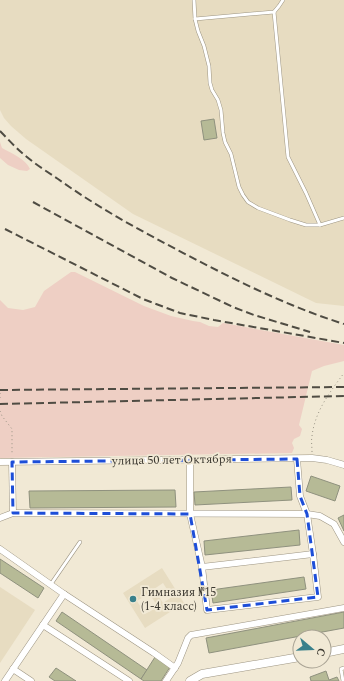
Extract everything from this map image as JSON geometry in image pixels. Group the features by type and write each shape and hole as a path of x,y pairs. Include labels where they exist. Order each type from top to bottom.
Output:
{"street":[{"name":"улица 50 лет Октября","path":"0,462 312,458 327,460 344,465"},
{"path":"190,460 190,514 202,567 208,610 318,596 307,514 300,496 297,459"},
{"path":"12,462 13,513"},
{"path":"0,518 13,513 307,514 320,516 334,524 344,542"},
{"path":"0,549 64,594 175,668"},
{"path":"202,567 313,554"},
{"path":"5,681 64,594"},
{"path":"166,681 178,663 188,638 191,635 344,608"},
{"path":"43,625 129,681"},
{"path":"332,651 344,649"},
{"path":"190,681 202,674 292,658"},
{"path":"13,669 31,681"}],"lane":[{"path":"194,0 195,18 209,66 210,83 221,110 223,132 231,154 242,195 248,202 258,208 306,225 320,225 344,218"},
{"path":"283,0 274,12 288,157 320,225"},
{"path":"195,18 274,12"},
{"path":"51,584 80,542"},
{"path":"343,681 341,669 344,668"}],"path":[{"path":"312,458 312,436 320,408 344,373"},
{"path":"0,393 0,400"},
{"path":"0,411 12,429 12,462"}],"highlighted area":[{"path":"297,459 300,496 307,514 318,597 207,610 190,514 13,513 12,462"}],"shaded area":[{"path":"0,0 344,0 344,306 316,303 133,214 26,139 11,126 4,118 0,110"},
{"path":"0,142 2,148 22,159 30,169 27,171 19,170 8,165 0,158"},
{"path":"71,272 75,272 144,306 171,316 200,322 209,326 218,327 223,323 344,345 344,361 312,371 299,425 302,429 300,436 294,439 292,443 294,448 292,453 0,458 0,300 8,308 23,310 35,307 44,291"},
{"name":"Гимназия №15 (1-4 класс)","path":"162,568 184,603 145,628 123,593","holes":["163,583 172,597 163,603 154,589","149,593 158,607 145,614 137,601"]},
{"path":"0,587 35,610 0,663"}],"building":[{"path":"214,119 217,138 204,140 201,121"},
{"path":"311,476 340,486 335,501 306,491"},
{"path":"291,487 292,500 195,505 194,492"},
{"path":"175,490 176,507 30,508 29,491"},
{"path":"344,515 344,531 338,518"},
{"path":"299,530 300,545 205,555 204,541"},
{"path":"0,559 44,588 38,598 0,573"},
{"path":"304,577 306,589 213,603 211,590"},
{"path":"62,612 147,670 141,679 56,621"},
{"path":"344,612 344,628 332,630 332,629 292,629 292,638 209,653 206,638"},
{"path":"155,657 170,667 161,681 144,681 141,679"},
{"path":"56,668 76,681 55,681 49,677"},
{"path":"326,671 329,680 337,677 339,681 311,681 310,677"}],"railway":[{"path":"0,131 18,150 39,166 90,200 138,229 208,266 265,293 304,310 344,324"},
{"path":"33,202 172,278 233,307 310,332"},
{"path":"5,229 143,299 180,313 344,343"},
{"path":"0,390 344,387"},
{"path":"0,404 344,396"}],"place":[{"name":"Гимназия №15 (1-4 класс)","path":"133,599"}]}
